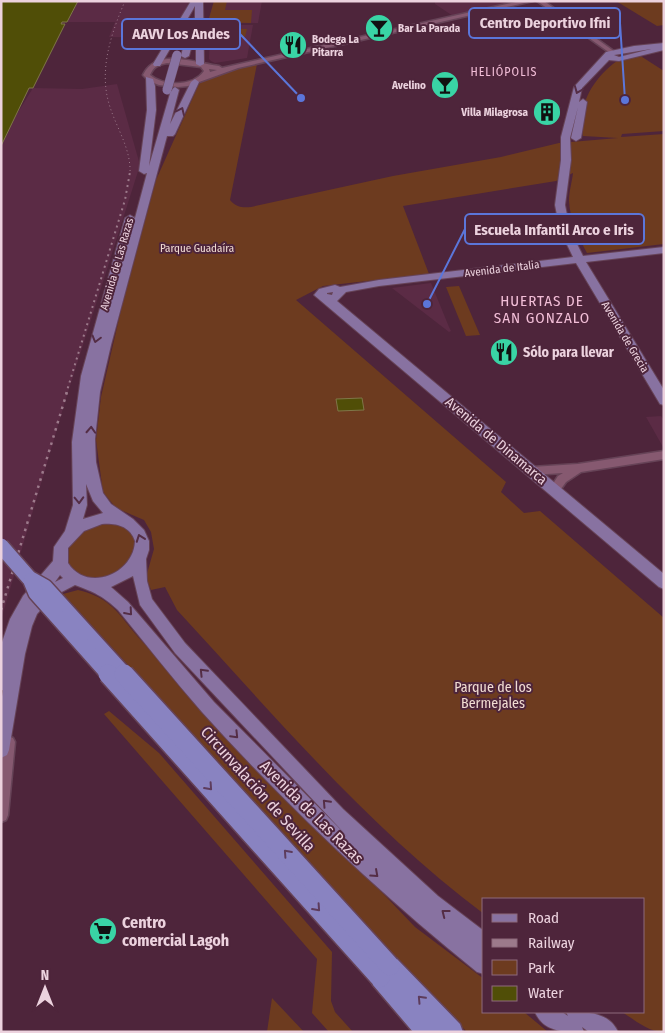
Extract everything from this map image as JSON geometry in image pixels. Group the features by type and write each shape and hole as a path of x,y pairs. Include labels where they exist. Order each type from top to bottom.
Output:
{"highway":[{"path":"1,546 29,578 36,593 385,972 452,1032"},
{"path":"385,972 428,1032"}],"main road":[{"path":"156,64 163,56 196,2"},
{"path":"196,2 202,65"},
{"name":"Avenida de Las Razas","path":"72,531 80,505 78,442 87,376 196,2"},
{"path":"615,55 664,47"},
{"name":"Avenida de Grecia","path":"615,55 588,89 571,139 561,181 561,218 564,230 580,260 664,401"},
{"path":"148,171 152,98 152,85 149,79"},
{"path":"148,171 195,82"},
{"name":"Avenida de Las Razas","path":"121,520 101,503 94,488 89,463 92,416 108,335 148,171"},
{"name":"Avenida de Italia","path":"328,300 340,294 340,290 379,283 664,250"},
{"name":"Avenida de Dinamarca","path":"328,300 532,471 558,480 664,582"},
{"path":"1,750 9,647 18,616 32,595 56,572 60,563 61,546 72,531 96,520 113,518 135,528 141,536 142,550 139,560 130,570 118,578 104,583 83,581 59,586 41,599 32,610 21,638 7,686"},
{"name":"Avenida de Las Razas","path":"139,560 140,581 145,601 180,648 337,815 431,902 482,941"},
{"path":"60,563 66,572 83,581"},
{"name":"Avenida de Las Razas","path":"83,581 110,593 123,606 208,708 327,830 422,916 482,963"},
{"path":"546,1013 574,1032"},
{"path":"578,1013 608,1032"}],"street":[{"path":"236,66 205,76 195,82 169,85 149,79 146,75 147,71 156,64 183,61 220,68 236,66 530,1"},
{"path":"540,1 615,55"},
{"path":"202,65 206,70 205,76"},
{"path":"532,471 558,480 578,468 664,456"},
{"path":"1,815 7,686"}],"shaded area":[{"path":"78,1 189,1 172,38 109,37 115,22 67,22"},
{"path":"214,1 262,1 258,23 208,22"},
{"path":"435,1 519,1 453,16 435,4"},
{"path":"213,25 253,25 247,58 215,63 211,61 209,59 210,37"},
{"path":"117,84 140,165 64,405 1,620 1,140 33,88 82,89"},
{"path":"431,283 451,331 449,332 392,288"},
{"path":"661,416 664,420 663,447 646,417"}],"green space":[{"path":"214,1 227,1 225,10 252,10 251,23 208,22"},
{"path":"616,1 664,2 664,25 657,26"},
{"path":"218,28 247,29 245,37 216,37"},
{"path":"639,55 664,71 664,131 622,134 621,137 664,134 664,244 587,253 571,215 569,197 573,173 556,181 403,206 429,274 323,286 296,300 506,482 501,492 524,513 540,511 664,618 664,1032 647,1028 624,1013 645,1013 645,898 482,898 482,912 442,881 362,808 286,730 177,610 165,587 151,590 146,577 154,549 151,532 144,520 116,508 103,492 96,440 101,397 121,310 156,180 199,84 213,75 257,64 230,200 237,206 251,207 393,176 501,157 559,143 618,138 583,136 582,114 588,94 601,76 617,61"},
{"path":"459,286 480,335 466,336 446,287"},
{"path":"109,523 126,527 136,540 131,563 111,576 89,578 80,575 68,562 67,554 71,544 90,526"},
{"path":"78,590 98,597 113,607 138,637 415,927 482,977 482,1013 525,1013 548,1032 467,1032 428,993 63,594"},
{"path":"109,711 159,753 332,952 331,1001 335,1012 353,1032 329,1032 312,1013 317,959 104,714"},
{"path":"272,998 304,1032 267,1032"}],"water":[{"path":"1,1 78,1 67,22 62,22 61,24 65,24 33,88 29,88 1,146"},
{"path":"362,398 364,410 338,411 336,399"}],"railway":[{"path":"125,1 111,40 105,80 110,107 128,156 130,172"},
{"path":"66,394 125,200 130,172"},
{"path":"1,610 67,392"}],"place":[{"name":"Bar La Parada","path":"379,28"},
{"name":"Bodega La Pitarra","path":"293,45"},
{"name":"Avelino","path":"445,85"},
{"name":"AAVV Los Andes","path":"301,98"},
{"name":"Centro Deportivo Ifni","path":"625,100"},
{"name":"Villa Milagrosa","path":"547,112"},
{"name":"Escuela Infantil Arco e Iris","path":"427,304"},
{"name":"Sólo para llevar","path":"504,352"},
{"name":"Centro comercial Lagoh","path":"103,931"}],"district":[{"name":"HELIÓPOLIS","path":"504,72"},
{"name":"HUERTAS DE SAN GONZALO","path":"542,310"}],"park label":[{"name":"Parque Guadaíra","path":"197,248"},
{"name":"Parque de los Bermejales","path":"493,696"}]}
